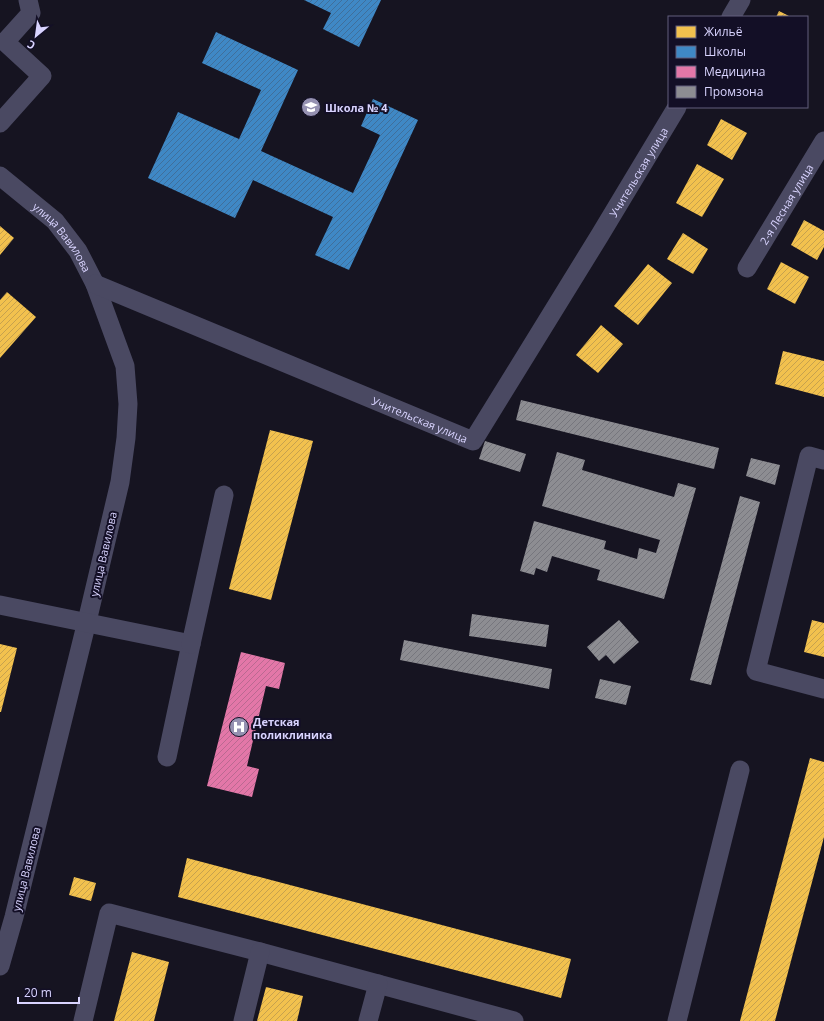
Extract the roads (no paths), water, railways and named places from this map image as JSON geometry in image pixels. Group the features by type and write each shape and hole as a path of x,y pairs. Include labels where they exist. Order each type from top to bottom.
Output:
{"street":[{"path":"0,123 42,76 5,42 31,13 28,0"},
{"path":"732,16 741,0"},
{"name":"Учительская улица","path":"95,284 473,441 604,229 676,108"},
{"name":"2-я Лесная улица","path":"747,268 824,141"},
{"name":"улица Вавилова","path":"0,176 55,221 78,251 95,284 126,366 128,404 126,438 120,482 14,917 0,966"},
{"path":"824,460 809,456 756,671 824,688"},
{"path":"167,757 224,495"},
{"path":"0,604 191,644"},
{"path":"677,1021 740,770"},
{"path":"83,1021 110,913 260,952 505,1020"},
{"path":"242,1021 260,952"},
{"path":"368,1021 378,984"}],"place":[{"name":"Школа № 4","path":"311,107"},
{"name":"Детская поликлиника","path":"239,727"}]}
